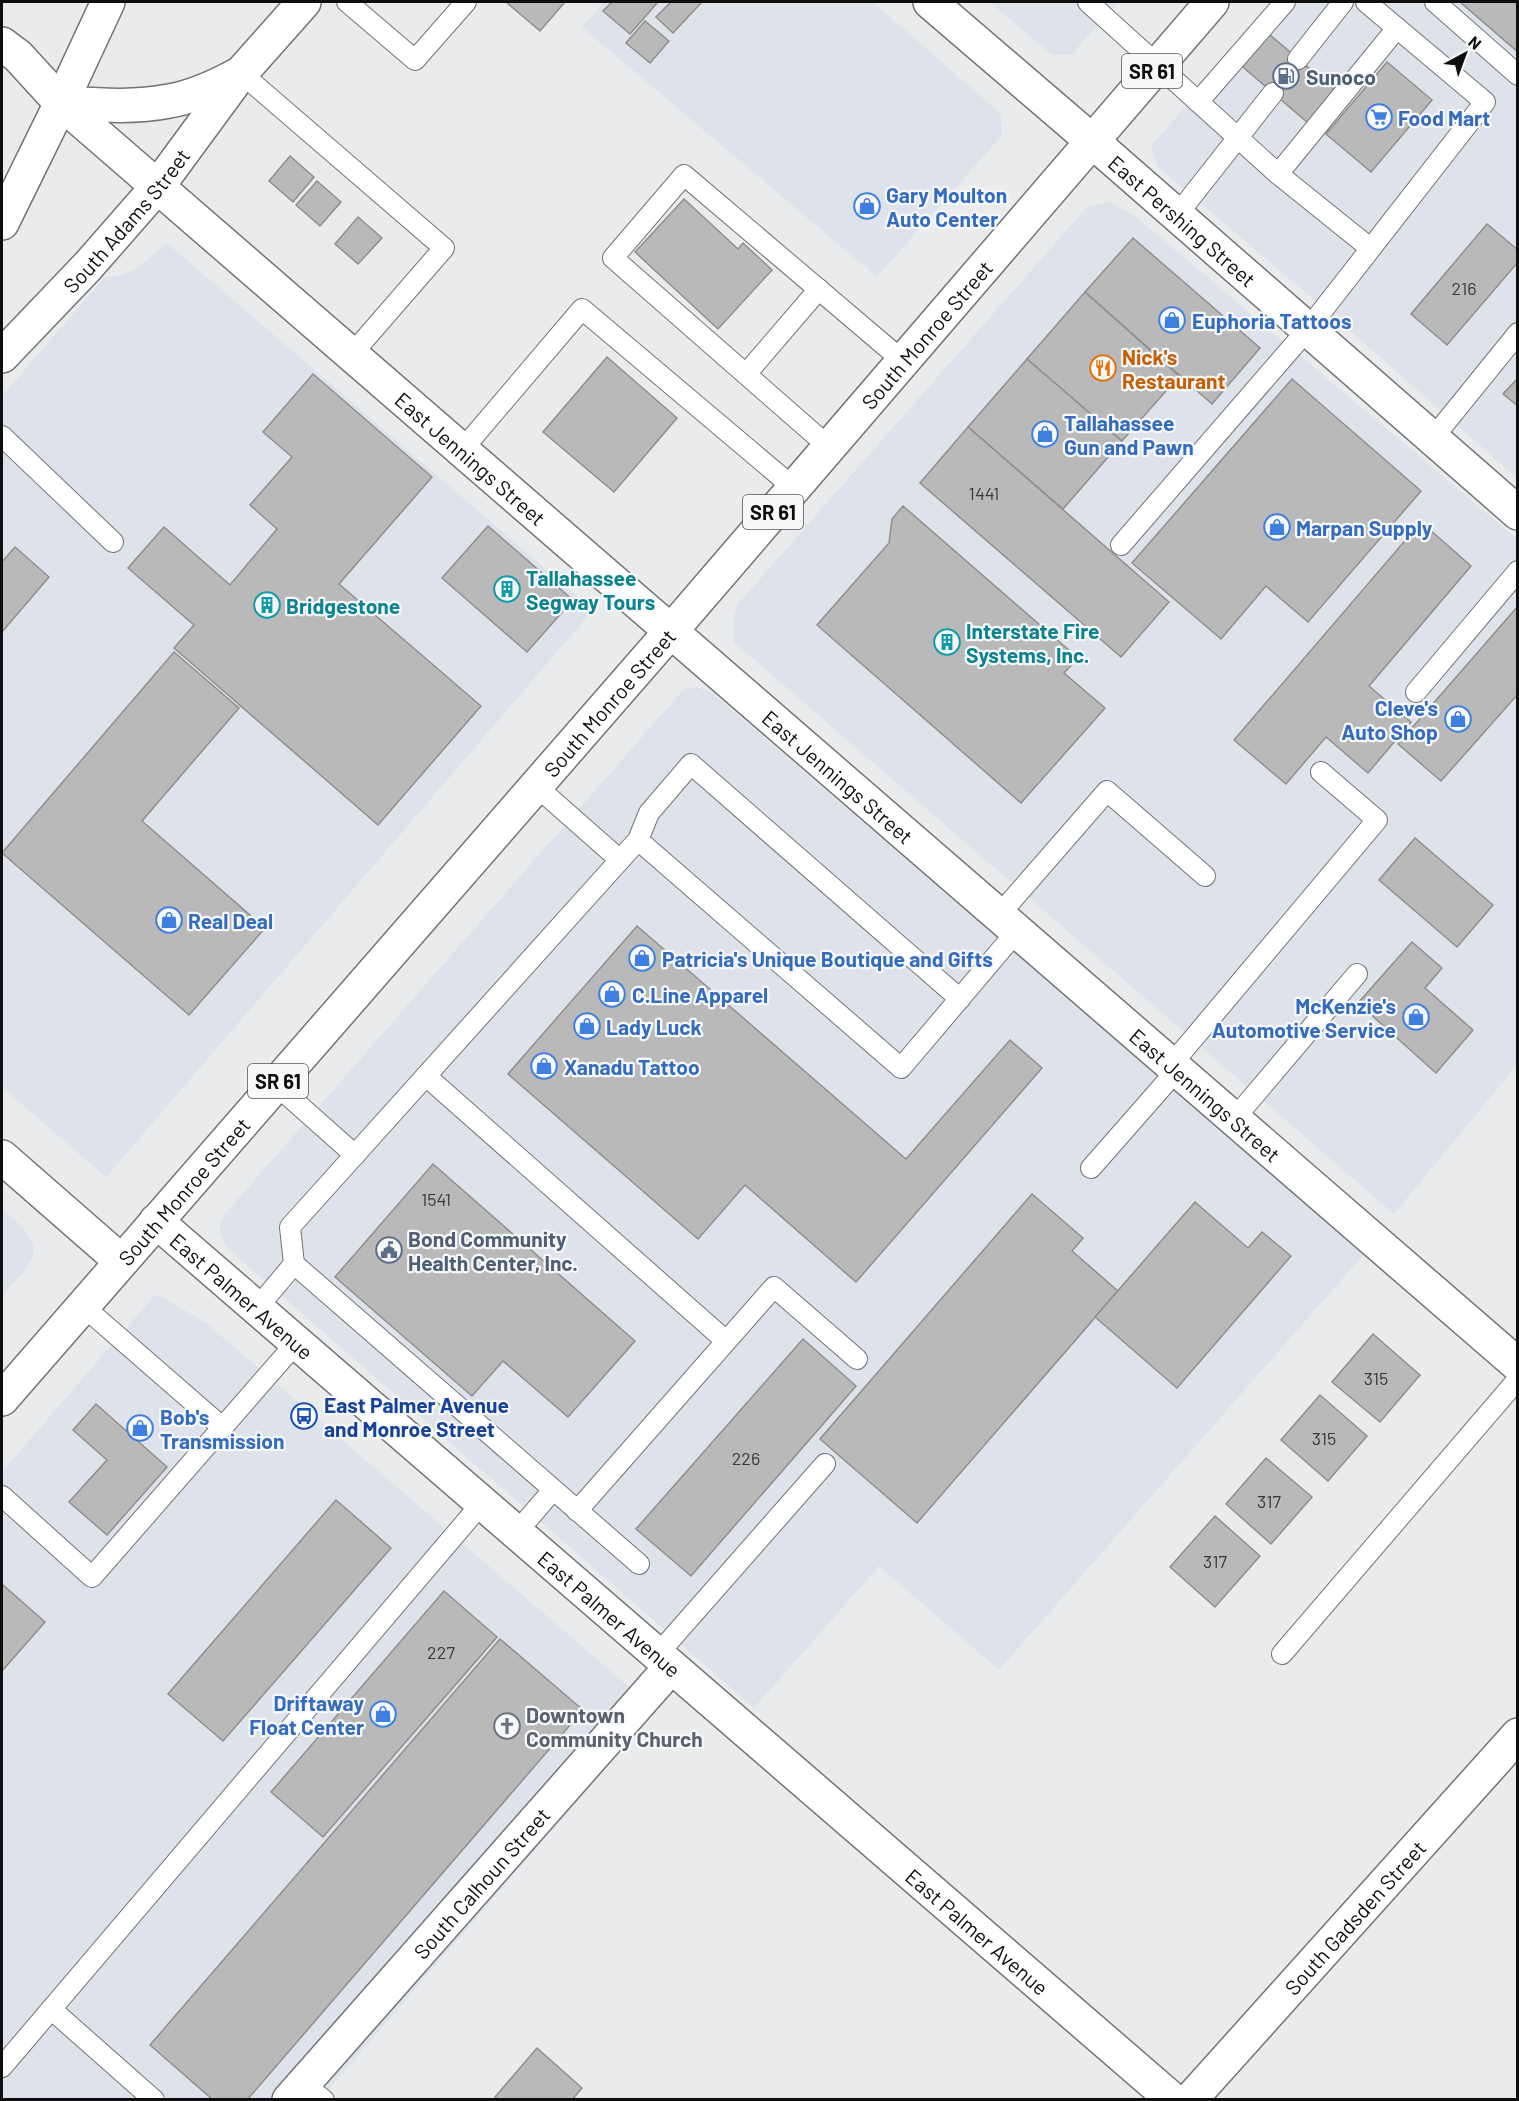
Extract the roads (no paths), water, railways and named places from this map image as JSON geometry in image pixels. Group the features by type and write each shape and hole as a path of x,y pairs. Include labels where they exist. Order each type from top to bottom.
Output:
{"street":[{"path":"2,223 108,2"},
{"name":"South Adams Street","path":"2,356 88,266 158,186 241,74 304,2"},
{"name":"East Pershing Street","path":"930,2 1308,328 1518,513"},
{"name":"South Monroe Street","path":"2,1399 671,631 1212,2"},
{"name":"East Jennings Street","path":"2,44 18,56 61,103 1518,1365"},
{"name":"South Adams Street","path":"61,103 116,106 169,101 210,89 241,74"},
{"path":"2,1157 121,1261"},
{"name":"East Palmer Avenue","path":"156,1221 1173,2100"},
{"name":"South Calhoun Street","path":"306,2094 664,1661"},
{"name":"South Gadsden Street","path":"1190,2100 1518,1735"}],"lane":[{"path":"347,2 416,60 466,2"},
{"path":"1088,2 1278,174 1370,248"},
{"path":"1198,102 1285,2"},
{"path":"1298,59 1343,2"},
{"path":"1121,545 1308,328 1485,102 1366,2"},
{"path":"1435,2 1518,75"},
{"path":"1278,174 1397,27"},
{"path":"241,74 444,248 352,354"},
{"path":"1177,215 1273,93"},
{"path":"829,447 613,258 684,175 903,361"},
{"path":"746,374 819,289"},
{"path":"462,450 582,309 794,488"},
{"path":"1432,438 1518,333"},
{"path":"2,436 113,542"},
{"path":"1416,692 1518,571"},
{"path":"639,1564 294,1264 290,1227 638,840 649,813 691,764 960,999"},
{"path":"1091,1168 1377,820 1321,772"},
{"path":"536,786 620,860"},
{"path":"638,840 901,1068 960,999 1008,923 1107,791 1205,876"},
{"path":"1234,1119 1357,974"},
{"path":"426,1076 726,1341"},
{"path":"275,1084 355,1155"},
{"path":"257,1308 294,1264"},
{"path":"577,1511 774,1287 857,1359"},
{"path":"83,1305 222,1427"},
{"path":"2,1496 92,1577 297,1342"},
{"path":"1282,1654 1518,1379"},
{"path":"664,1661 825,1464"},
{"path":"516,1533 553,1490"},
{"path":"2,2067 482,1503"},
{"path":"51,2009 154,2100"}],"place":[{"name":"Sunoco","path":"1286,76"},
{"name":"Food Mart","path":"1379,117"},
{"name":"Gary Moulton Auto Center","path":"867,206"},
{"name":"Euphoria Tattoos","path":"1172,320"},
{"name":"Nick's Restaurant","path":"1103,368"},
{"name":"Tallahassee Gun and Pawn","path":"1045,434"},
{"name":"Marpan Supply","path":"1277,527"},
{"name":"Tallahassee Segway Tours","path":"507,589"},
{"name":"Bridgestone","path":"267,605"},
{"name":"Interstate Fire Systems, Inc.","path":"947,642"},
{"name":"Cleve's Auto Shop","path":"1458,719"},
{"name":"Real Deal","path":"169,920"},
{"name":"Patricia's Unique Boutique and Gifts","path":"642,958"},
{"name":"C.Line Apparel","path":"612,994"},
{"name":"McKenzie's Automotive Service","path":"1416,1017"},
{"name":"Lady Luck","path":"587,1026"},
{"name":"Xanadu Tattoo","path":"544,1066"},
{"name":"Bond Community Health Center, Inc.","path":"389,1250"},
{"name":"East Palmer Avenue and Monroe Street","path":"304,1416"},
{"name":"Bob's Transmission","path":"140,1428"},
{"name":"Driftaway Float Center","path":"383,1714"},
{"name":"Downtown Community Church","path":"507,1726"}]}
